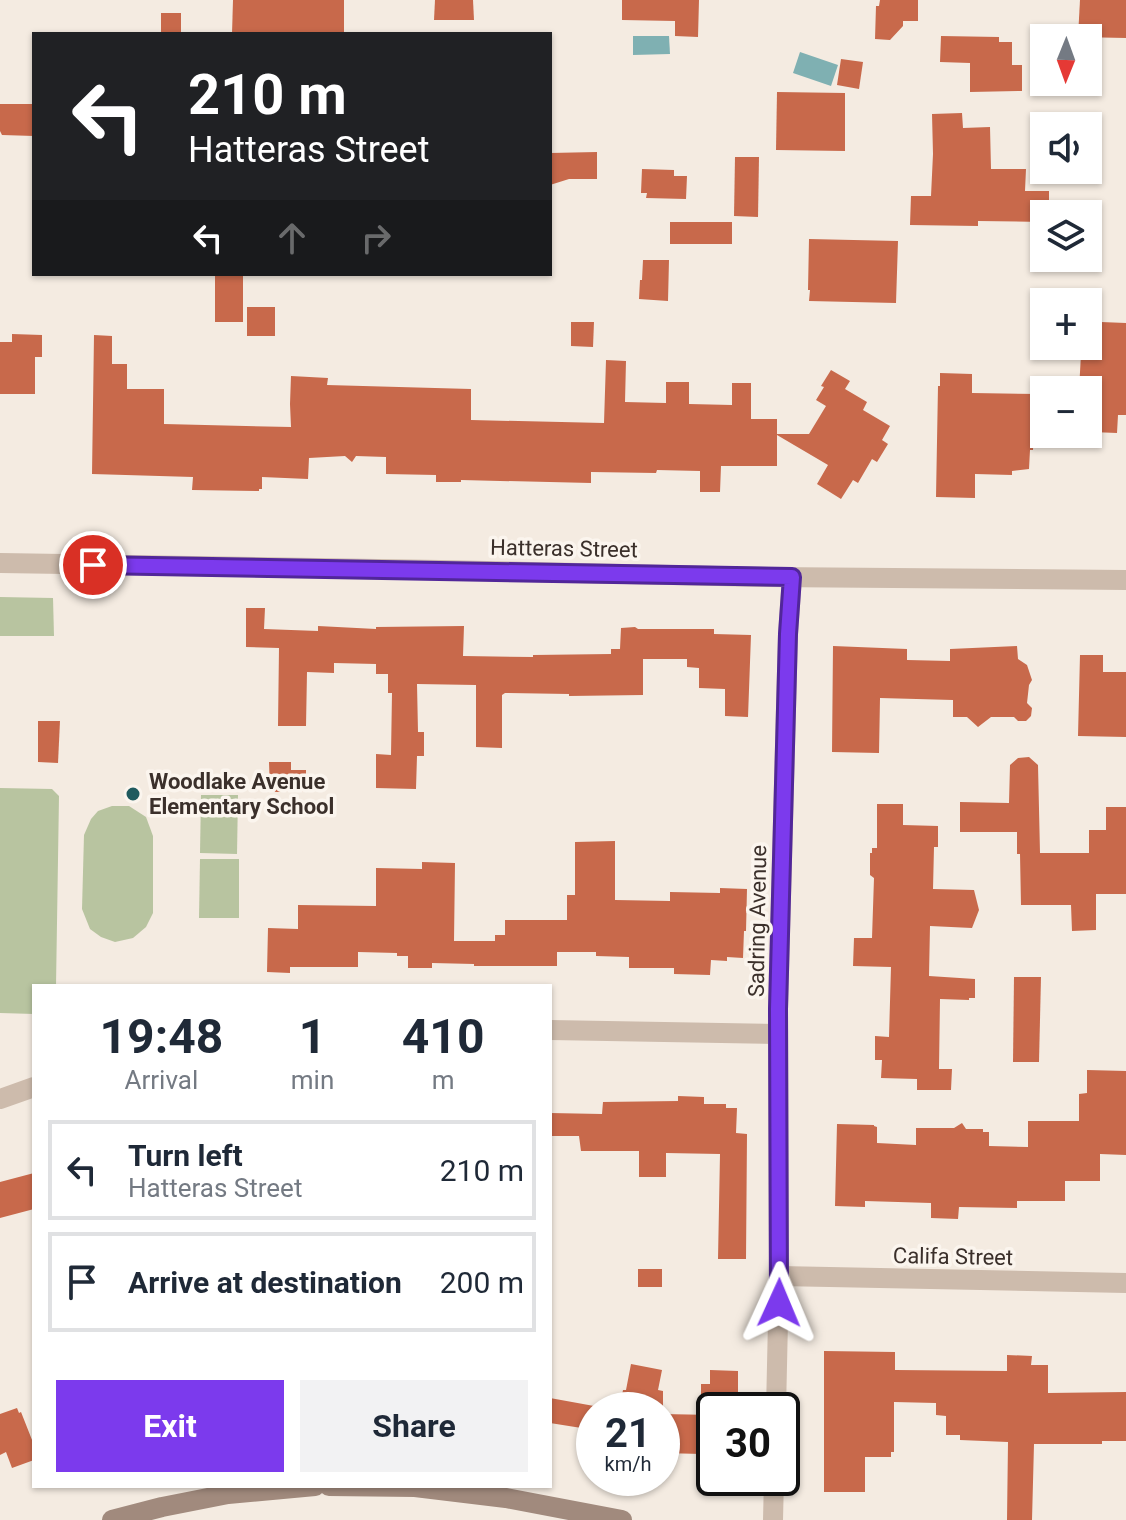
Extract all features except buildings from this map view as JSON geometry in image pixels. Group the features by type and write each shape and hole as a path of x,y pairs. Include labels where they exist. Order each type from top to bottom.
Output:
{"street":[{"name":"Hatteras Street","path":"0,563 1126,580"},
{"name":"Sadring Avenue","path":"776,1392 778,1034 792,577"},
{"path":"552,1030 778,1034"},
{"path":"0,1099 32,1088"},
{"name":"Califa Street","path":"779,1276 1126,1283"},
{"path":"112,1520 228,1494 293,1488"},
{"path":"423,1488 506,1498 622,1520"},
{"path":"773,1520 774,1496"}],"green space":[{"path":"0,597 53,598 54,636 0,636"},
{"path":"0,788 52,789 59,796 56,984 32,984 32,1014 0,1013"},
{"path":"201,795 238,795 237,854 200,853"},
{"path":"112,806 129,806 146,817 153,836 153,913 146,927 133,938 115,942 90,929 82,909 84,835 98,811"},
{"path":"200,859 239,859 239,918 199,918"}],"water":[{"path":"633,36 669,36 670,54 633,55"},
{"path":"800,52 838,65 831,86 793,73"}],"place":[{"name":"Woodlake Avenue Elementary School","path":"133,794"}],"route":[{"path":"93,565 792,577 778,1009 779,1303"}]}
